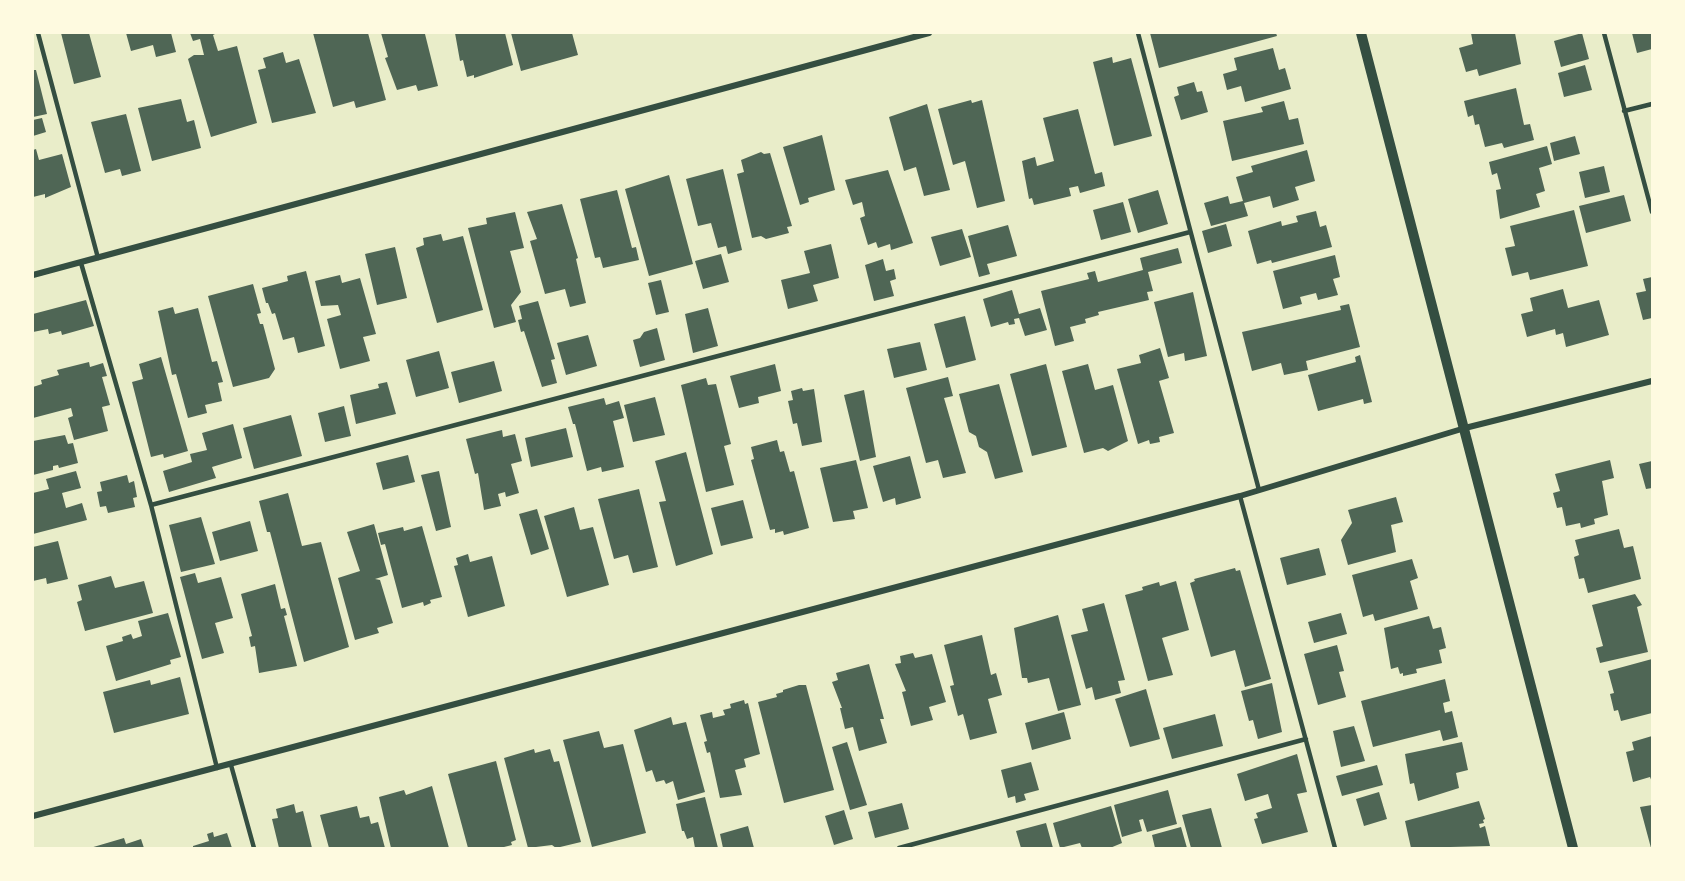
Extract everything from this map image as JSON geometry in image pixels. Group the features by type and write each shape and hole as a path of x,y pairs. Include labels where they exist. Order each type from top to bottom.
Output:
{"street":[{"path":"33,275 929,33"},
{"path":"1361,33 1573,848"},
{"path":"33,816 1239,496 1465,428 1652,381"}],"lane":[{"path":"38,33 98,258"},
{"path":"1138,33 1259,490"},
{"path":"1604,33 1652,212"},
{"path":"1624,111 1652,104"},
{"path":"151,505 1190,232"},
{"path":"81,262 151,505 217,768"},
{"path":"1239,496 1335,848"},
{"path":"899,848 1306,739"},
{"path":"231,765 254,848"}],"building":[{"path":"61,33 89,33 101,77 74,84"},
{"path":"126,33 171,33 176,52 156,57 153,45 131,51"},
{"path":"190,33 217,33 213,35 218,51 237,46 257,123 211,137 188,59 194,55 204,55 200,39 193,41"},
{"path":"313,33 368,33 386,100 356,108 354,101 333,107"},
{"path":"381,33 425,34 438,86 418,91 416,85 397,90 385,58 388,57"},
{"path":"455,33 505,33 513,65 474,78 474,75 467,77 463,60 460,61"},
{"path":"511,33 572,33 578,55 521,71"},
{"path":"1150,33 1276,33 1277,36 1159,68"},
{"path":"1471,33 1515,33 1521,64 1479,76 1477,69 1466,72 1459,48 1473,44"},
{"path":"1582,33 1589,59 1561,67 1554,41"},
{"path":"1632,33 1652,33 1652,49 1637,53"},
{"path":"1273,48 1279,70 1285,68 1291,89 1245,102 1241,86 1227,90 1223,74 1237,70 1234,58"},
{"path":"283,52 286,63 299,59 316,113 272,123 258,70 266,68 263,58"},
{"path":"1112,57 1113,63 1131,58 1152,136 1114,146 1093,62"},
{"path":"1585,65 1592,90 1564,97 1558,73"},
{"path":"33,70 36,70 47,114 33,117"},
{"path":"1194,82 1197,92 1202,91 1208,112 1181,120 1174,97 1179,95 1177,87"},
{"path":"1516,88 1524,125 1530,124 1534,140 1504,148 1502,143 1485,147 1479,124 1475,125 1473,115 1468,117 1464,101"},
{"path":"181,99 187,122 194,120 201,148 152,161 138,108"},
{"path":"971,100 972,103 982,100 1005,201 977,208 965,161 953,165 938,109"},
{"path":"1284,101 1289,120 1298,118 1304,144 1232,161 1223,121 1263,112 1261,107"},
{"path":"927,104 950,190 924,196 916,167 904,171 889,117"},
{"path":"1078,109 1095,174 1102,172 1105,186 1080,193 1078,186 1069,188 1071,196 1034,205 1032,198 1029,199 1022,161 1035,157 1037,166 1054,161 1043,118"},
{"path":"126,114 141,171 122,176 120,169 105,173 91,122"},
{"path":"42,118 46,132 33,136 33,120"},
{"path":"822,135 835,190 808,198 809,202 800,205 783,147"},
{"path":"1575,136 1580,154 1554,161 1550,143"},
{"path":"1547,146 1552,164 1539,168 1545,191 1536,194 1540,207 1500,219 1496,190 1501,189 1497,173 1492,175 1489,162"},
{"path":"36,149 39,160 62,154 71,187 45,198 45,194 33,197 33,150"},
{"path":"1307,150 1315,181 1295,187 1299,200 1273,208 1270,196 1244,203 1248,216 1211,226 1204,203 1228,196 1230,204 1243,201 1236,177 1253,172 1251,166"},
{"path":"761,152 770,153 792,226 787,227 789,233 766,239 761,236 752,238 737,174 744,172 741,160"},
{"path":"1604,166 1610,192 1585,198 1579,172"},
{"path":"723,169 742,250 728,254 726,246 718,248 711,223 698,226 686,179"},
{"path":"888,170 913,243 891,250 890,244 878,248 876,242 868,245 860,218 865,216 862,202 853,205 845,180"},
{"path":"669,175 693,264 649,276 625,189"},
{"path":"617,190 632,248 636,247 639,260 603,268 600,257 595,258 580,199"},
{"path":"1158,190 1168,224 1138,233 1128,199"},
{"path":"1624,195 1631,221 1586,233 1579,206"},
{"path":"1123,202 1131,232 1101,240 1093,210"},
{"path":"562,204 578,258 576,259 586,303 570,307 565,289 545,294 530,241 537,239 527,212"},
{"path":"1574,210 1588,266 1530,280 1528,272 1512,276 1505,248 1515,246 1510,226"},
{"path":"1316,211 1320,227 1326,225 1332,247 1272,263 1271,260 1257,264 1248,231 1281,221 1282,226 1298,222 1296,216"},
{"path":"515,212 524,248 510,251 521,292 511,305 516,322 494,328 468,228 487,224 486,218"},
{"path":"1226,224 1232,246 1208,253 1202,231"},
{"path":"1008,225 1017,256 987,264 990,274 979,277 968,236"},
{"path":"962,229 971,257 940,266 931,237"},
{"path":"441,234 443,241 463,236 483,310 437,323 416,248 424,245 423,238"},
{"path":"831,244 839,278 813,285 818,301 788,309 781,280 810,273 804,251"},
{"path":"395,247 407,298 377,305 365,254"},
{"path":"1178,248 1182,263 1148,272 1153,291 1147,292 1149,300 1098,312 1099,315 1085,319 1086,323 1070,327 1074,341 1055,346 1041,291 1089,279 1087,273 1095,271 1098,282 1143,270 1140,258"},
{"path":"721,254 729,282 703,289 695,261"},
{"path":"1335,255 1340,277 1333,279 1338,295 1318,300 1316,293 1300,297 1302,304 1283,309 1273,271"},
{"path":"883,259 886,271 894,269 896,279 890,281 894,296 874,301 865,265"},
{"path":"306,271 325,346 298,353 294,337 283,340 275,313 272,314 266,303 262,288 288,281 287,276"},
{"path":"340,275 342,283 360,278 376,334 363,337 370,361 340,369 327,319 341,315 338,305 321,306 315,281"},
{"path":"1652,277 1652,318 1643,320 1636,293 1646,291 1643,279"},
{"path":"661,280 669,312 656,315 648,283"},
{"path":"253,284 261,313 257,314 260,324 263,324 275,369 269,378 233,387 208,296"},
{"path":"1563,289 1568,308 1599,300 1609,335 1566,347 1563,333 1556,335 1555,329 1527,337 1521,314 1533,311 1530,298"},
{"path":"1012,290 1019,314 1040,308 1047,330 1025,336 1019,318 1014,319 1015,324 1009,325 1008,322 991,327 983,299"},
{"path":"1193,292 1207,356 1185,361 1184,353 1168,357 1154,302"},
{"path":"86,300 94,326 62,335 61,331 49,334 48,329 33,332 33,314"},
{"path":"538,301 555,359 551,360 557,383 542,387 524,331 521,332 518,320 522,319 519,306"},
{"path":"1349,304 1360,347 1306,361 1308,370 1284,375 1281,363 1252,371 1242,332 1341,310 1340,306"},
{"path":"173,307 175,314 198,308 212,362 217,361 223,382 218,383 222,401 205,405 207,413 188,418 176,374 172,375 158,311"},
{"path":"708,308 718,346 693,353 685,314"},
{"path":"965,316 976,360 946,368 934,324"},
{"path":"657,328 665,360 640,367 633,340 640,338 644,332"},
{"path":"588,335 597,366 566,375 557,343"},
{"path":"920,342 927,370 894,378 887,349"},
{"path":"1160,348 1169,378 1159,381 1174,433 1159,437 1160,442 1150,444 1149,440 1138,444 1117,369 1141,363 1139,355"},
{"path":"439,351 449,388 416,397 406,360"},
{"path":"1360,355 1372,402 1364,404 1363,399 1318,411 1308,375 1356,362 1355,357"},
{"path":"161,357 188,451 164,458 163,454 151,457 132,382 143,379 139,364"},
{"path":"494,361 502,391 459,403 451,372"},
{"path":"89,362 90,367 103,363 107,376 102,377 110,405 102,407 108,431 74,440 68,418 73,416 71,408 33,418 33,387 42,384 41,380 59,375 57,370"},
{"path":"775,364 781,391 758,397 759,403 739,408 730,376"},
{"path":"1046,364 1067,447 1032,456 1010,374"},
{"path":"1088,364 1095,390 1113,385 1128,441 1108,451 1103,448 1084,453 1062,371"},
{"path":"948,377 953,396 944,398 966,473 943,478 938,460 926,463 906,388"},
{"path":"706,378 708,385 716,384 731,444 724,446 734,485 706,492 681,385"},
{"path":"387,382 396,414 356,424 350,395 379,388 378,384"},
{"path":"999,384 1023,472 995,479 987,452 979,447 976,436 969,432 959,394"},
{"path":"802,388 803,391 814,389 822,442 802,446 797,423 793,424 788,401 793,400 791,391"},
{"path":"864,390 876,457 860,461 844,395"},
{"path":"655,397 665,435 633,442 624,405"},
{"path":"604,398 606,405 619,401 624,418 613,421 624,467 602,472 601,467 587,471 575,424 573,424 568,407"},
{"path":"344,406 351,436 325,442 318,413"},
{"path":"291,415 302,456 254,469 243,428"},
{"path":"233,424 242,458 212,467 216,478 169,492 163,471 192,462 190,454 207,450 202,433"},
{"path":"566,428 573,457 531,467 525,438"},
{"path":"502,430 503,437 515,434 522,461 511,464 519,493 506,497 505,492 498,494 501,506 484,510 478,473 475,474 466,439"},
{"path":"65,435 68,444 73,443 78,463 59,468 58,465 53,466 53,470 33,475 33,441"},
{"path":"777,440 780,452 784,451 790,472 794,471 809,528 784,535 783,531 775,533 775,529 770,530 751,460 754,459 751,447"},
{"path":"686,452 713,554 676,566 659,502 666,501 655,461"},
{"path":"408,455 415,482 383,490 376,463"},
{"path":"910,456 921,498 896,505 895,498 883,502 873,466"},
{"path":"856,460 868,508 853,511 855,519 833,522 820,468"},
{"path":"1610,460 1614,478 1602,481 1608,515 1594,519 1595,524 1581,528 1580,523 1566,526 1562,507 1557,508 1553,493 1560,491 1555,474"},
{"path":"1652,461 1652,488 1646,489 1639,464"},
{"path":"76,471 81,488 62,493 66,508 82,503 87,520 33,534 33,493 49,489 46,479"},
{"path":"439,471 451,527 436,531 421,475"},
{"path":"127,475 129,483 134,481 137,497 133,498 135,507 108,513 106,506 100,507 97,492 102,491 100,482"},
{"path":"639,489 658,567 633,573 628,555 614,559 598,499"},
{"path":"288,493 302,546 321,542 349,647 304,662 270,532 267,532 259,501"},
{"path":"1396,497 1403,522 1391,525 1396,552 1348,565 1341,540 1352,523 1348,510"},
{"path":"743,500 753,538 721,546 711,508"},
{"path":"574,507 580,530 593,527 609,585 567,597 544,516"},
{"path":"537,509 549,549 531,555 519,514"},
{"path":"201,517 215,564 181,572 169,525"},
{"path":"250,521 258,551 220,561 212,532"},
{"path":"374,524 388,575 375,579 380,580 393,623 377,628 379,633 355,640 338,578 360,571 347,532"},
{"path":"422,526 442,597 430,600 431,603 424,606 423,602 402,608 385,544 381,545 378,533 403,527 404,531"},
{"path":"1619,529 1624,548 1633,546 1641,579 1588,593 1584,578 1579,579 1574,557 1579,555 1575,540"},
{"path":"58,541 68,579 47,584 46,578 33,581 33,547"},
{"path":"1319,548 1326,575 1287,585 1280,558"},
{"path":"468,554 470,562 492,556 505,606 468,617 454,566 458,565 456,558"},
{"path":"1412,559 1418,578 1410,581 1418,609 1375,621 1373,614 1363,617 1352,575"},
{"path":"1235,568 1236,571 1240,570 1271,679 1245,687 1235,650 1211,657 1190,583 1195,581 1194,579"},
{"path":"195,573 198,583 221,577 233,618 215,623 224,653 202,659 180,577"},
{"path":"111,576 115,588 144,581 153,613 85,631 77,602 82,600 78,585"},
{"path":"1176,581 1189,630 1162,638 1173,675 1148,681 1125,595 1159,582 1160,586"},
{"path":"275,584 281,609 285,608 287,615 284,616 297,666 259,673 255,646 251,647 249,637 252,636 241,594"},
{"path":"1635,594 1642,605 1637,607 1648,652 1600,663 1596,648 1603,646 1592,605"},
{"path":"1104,603 1125,680 1118,681 1121,693 1095,700 1092,687 1086,689 1071,635 1088,631 1082,609"},
{"path":"168,613 181,657 170,660 171,664 116,681 106,646 123,641 122,637 131,634 133,639 142,636 138,621"},
{"path":"1341,613 1347,634 1314,643 1308,622"},
{"path":"1058,615 1081,705 1058,711 1049,678 1028,683 1027,678 1022,678 1014,628"},
{"path":"1429,616 1433,629 1441,627 1446,648 1439,650 1442,663 1416,669 1417,673 1403,676 1398,667 1391,669 1384,628"},
{"path":"982,635 991,675 996,673 1002,695 988,699 997,733 970,740 963,714 958,716 950,686 954,685 944,645"},
{"path":"1337,645 1344,671 1339,672 1346,697 1318,705 1304,654"},
{"path":"913,653 915,658 932,654 946,702 929,707 933,720 911,726 902,692 906,691 895,664 901,663 900,656"},
{"path":"1652,659 1652,713 1621,721 1618,710 1614,711 1610,694 1614,693 1608,671"},
{"path":"869,664 884,719 880,719 887,743 859,751 853,727 845,729 840,708 842,708 832,682 838,680 836,673"},
{"path":"180,677 189,714 114,733 103,692 150,680 151,685"},
{"path":"1445,679 1450,701 1443,703 1445,713 1452,711 1458,737 1443,741 1440,730 1373,747 1361,701"},
{"path":"1272,683 1282,732 1258,739 1253,720 1249,721 1241,691"},
{"path":"806,685 834,790 784,803 758,702 777,697 776,694 783,690"},
{"path":"1146,689 1160,739 1130,747 1115,699"},
{"path":"744,700 745,704 748,703 760,754 744,759 746,767 735,770 742,795 720,798 710,752 707,753 704,742 707,741 700,715 712,712 713,718 725,715 723,710 731,708 730,704"},
{"path":"1064,712 1071,739 1032,750 1025,723"},
{"path":"1215,714 1223,746 1172,759 1163,728"},
{"path":"671,717 673,725 686,722 705,792 678,800 673,781 666,784 664,780 656,782 652,770 646,772 634,730"},
{"path":"1354,726 1365,761 1341,767 1333,731"},
{"path":"599,731 604,748 623,744 646,833 592,847 563,740"},
{"path":"1652,736 1652,782 1650,777 1633,782 1626,752 1634,750 1632,742"},
{"path":"847,742 867,805 850,810 832,747"},
{"path":"1462,742 1468,770 1456,773 1459,788 1418,801 1414,783 1410,784 1405,754"},
{"path":"534,749 535,753 550,749 554,762 559,761 581,842 556,848 552,845 528,848 504,758"},
{"path":"1297,754 1307,792 1297,794 1308,832 1262,844 1254,819 1258,818 1256,813 1272,808 1268,794 1245,801 1237,774"},
{"path":"496,761 516,840 511,842 512,845 500,848 468,848 448,774"},
{"path":"1031,762 1039,790 1024,794 1026,800 1016,803 1015,796 1008,798 1001,770"},
{"path":"1377,765 1383,785 1342,796 1336,776"},
{"path":"432,786 449,848 391,848 379,797 404,790 406,795"},
{"path":"1168,790 1177,824 1147,832 1143,819 1139,820 1142,831 1122,837 1114,805"},
{"path":"1379,792 1387,819 1364,826 1356,799"},
{"path":"705,797 718,848 695,848 693,837 687,839 682,831 676,804"},
{"path":"1479,801 1485,819 1484,823 1479,824 1480,828 1485,826 1490,846 1411,848 1405,821"},
{"path":"902,803 909,829 875,838 868,812"},
{"path":"294,804 296,813 303,811 312,848 279,848 272,819 278,818 276,809"},
{"path":"1652,805 1652,848 1651,848 1640,807"},
{"path":"357,806 360,818 369,816 371,824 378,822 385,848 329,848 320,815"},
{"path":"1111,806 1122,843 1110,848 1082,848 1080,843 1060,848 1053,823"},
{"path":"1211,808 1222,848 1191,848 1182,815"},
{"path":"844,810 853,839 834,845 825,816"},
{"path":"1046,823 1053,848 1021,848 1016,831"},
{"path":"748,826 754,848 723,848 720,834"},
{"path":"1181,827 1187,848 1155,848 1152,835"},
{"path":"213,832 214,837 227,833 232,848 193,848 193,846 209,841 207,834"},
{"path":"124,838 126,844 141,839 144,848 90,848"}]}
